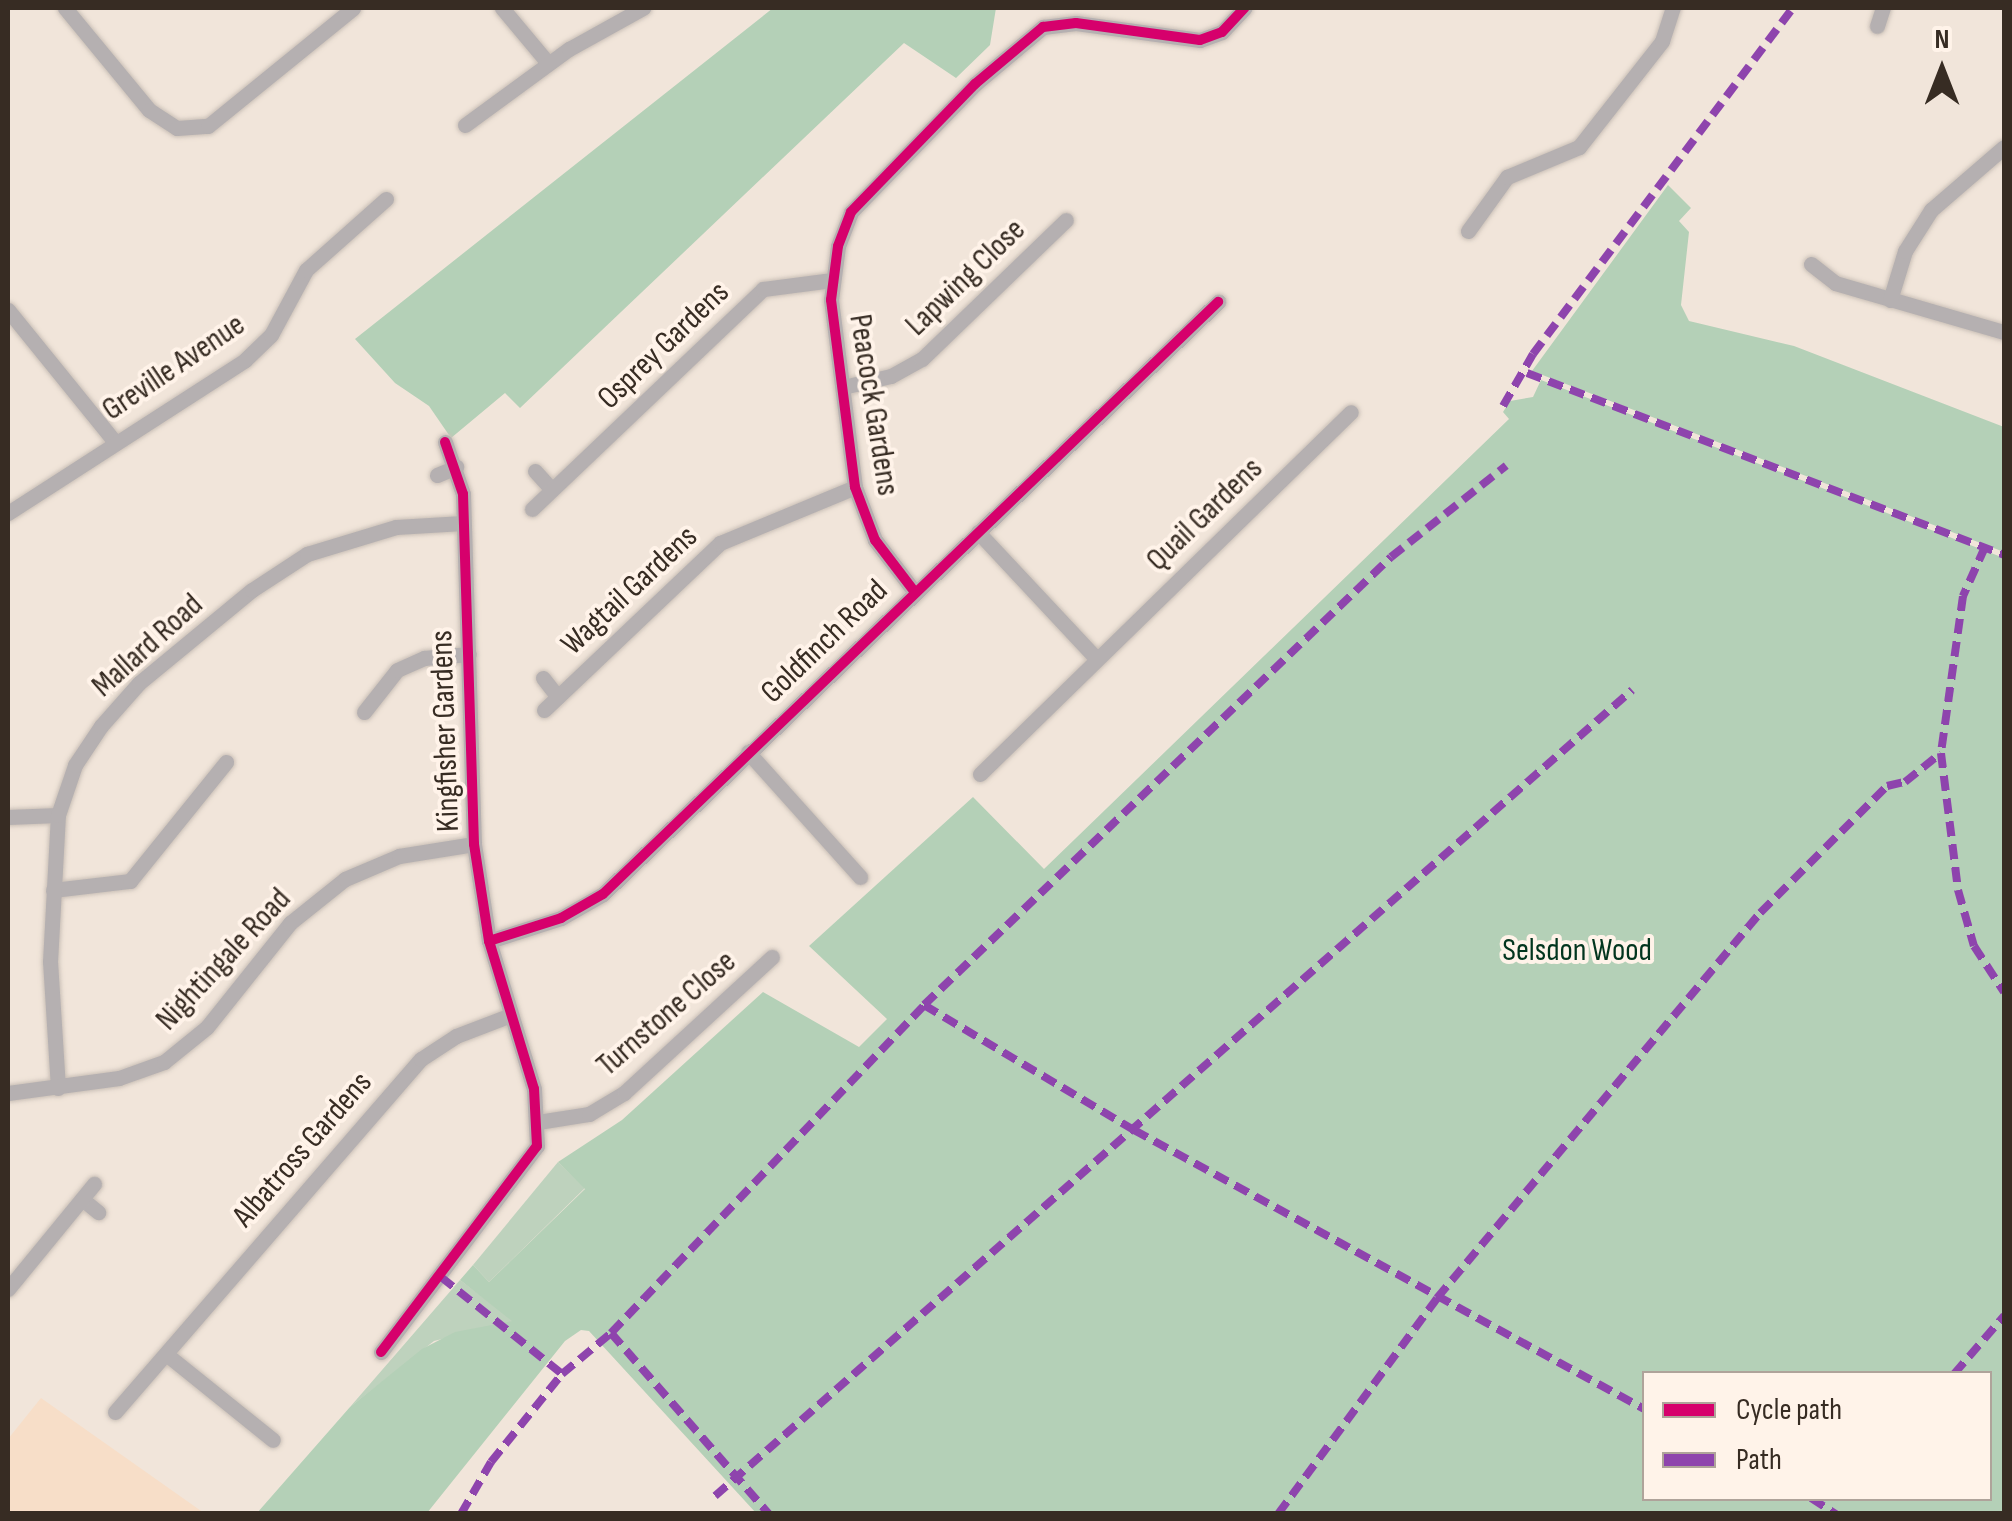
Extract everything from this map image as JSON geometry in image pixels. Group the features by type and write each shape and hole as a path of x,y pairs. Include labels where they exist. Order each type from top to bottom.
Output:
{"street":[{"path":"65,8 149,110 177,128 208,126 354,8"},
{"path":"502,8 548,63"},
{"path":"465,126 548,63 643,8"},
{"name":"Peacock Gardens","path":"914,591 875,540 855,487 832,280 851,212 976,84 1043,27 1076,23 1200,40 1222,32 1244,8"},
{"path":"1468,230 1507,177 1579,147 1662,41 1673,8"},
{"path":"1877,26 1883,8"},
{"path":"1890,300 1905,251 1931,210 2004,147"},
{"name":"Greville Avenue","path":"8,512 245,360 271,335 306,270 386,199"},
{"name":"Lapwing Close","path":"844,386 891,376 922,359 1066,220"},
{"path":"1811,264 1834,284 2004,332"},
{"name":"Osprey Gardens","path":"532,510 763,289 832,280"},
{"name":"Goldfinch Road","path":"489,941 561,918 603,894 1218,302"},
{"path":"8,310 114,441"},
{"name":"Quail Gardens","path":"980,774 1351,412"},
{"name":"Kingfisher Gardens","path":"445,442 456,468 464,524 474,844 489,941 538,1122"},
{"path":"437,474 456,468"},
{"path":"534,471 552,490"},
{"name":"Wagtail Gardens","path":"544,710 720,543 855,487"},
{"name":"Mallard Road","path":"58,1088 53,890 58,816 74,765 100,726 139,683 252,590 306,554 396,526 464,524"},
{"path":"978,532 1096,658"},
{"path":"364,712 369,693 397,670 424,658 468,654"},
{"name":"Wagtail Gardens","path":"543,678 558,697"},
{"path":"748,752 860,877"},
{"path":"53,890 130,881 226,762"},
{"path":"8,818 58,816"},
{"name":"Nightingale Road","path":"8,1093 119,1078 164,1062 207,1027 290,923 345,879 398,856 474,844"},
{"name":"Turnstone Close","path":"538,1122 589,1114 624,1092 772,957"},
{"name":"Albatross Gardens","path":"115,1412 421,1059 456,1036 508,1016"},
{"path":"381,1352 525,1170 537,1146 538,1122"},
{"path":"8,1289 94,1184"},
{"path":"82,1199 98,1212"},
{"path":"166,1354 273,1440"}],"shaded area":[{"path":"41,1398 204,1513 8,1513 8,1439"}],"green space":[{"path":"773,8 996,8 990,45 956,78 904,43 520,408 505,393 451,438 429,406 395,383 355,339"},
{"path":"1668,185 1691,208 1679,221 1689,232 1681,305 1689,321 1794,346 2004,427 2004,552 1532,371"},
{"name":"Selsdon Wood","path":"1541,380 2004,558 2004,1513 756,1513 589,1331 581,1330 565,1341 427,1513 257,1513 350,1407 422,1349 455,1332 512,1321 460,1280 473,1265 489,1282 585,1189 558,1162 622,1120 763,992 859,1047 887,1019 809,946 973,797 1044,869 1509,419 1503,412 1510,401 1533,397"},
{"path":"558,1162 585,1188 489,1282 473,1265"},
{"path":"460,1280 514,1321 434,1341 350,1407"}],"marked path":[{"path":"1503,406 1533,354 1793,8"},
{"path":"1527,373 2004,555"},
{"path":"461,1514 491,1462 562,1374 611,1333 924,1005 1391,557 1506,466"},
{"path":"1985,547 1963,596 1941,753 1958,890 1974,946 2004,992"},
{"path":"715,1496 1632,690"},
{"path":"1278,1514 1437,1298 1760,913 1887,786 1905,782 1941,753"},
{"path":"924,1005 1134,1130 1642,1408"},
{"path":"441,1277 562,1374"},
{"path":"1957,1371 2004,1316"},
{"path":"611,1333 769,1514"},
{"path":"1816,1501 1836,1514"}],"cycle path":[{"path":"914,591 875,540 855,487 831,300 838,246 851,212 975,84 1043,27 1076,23 1200,40 1222,32 1244,8"},
{"path":"489,941 561,918 603,894 1218,302"},
{"path":"381,1352 537,1146 534,1089 489,941 474,844 463,494 445,442"}]}
